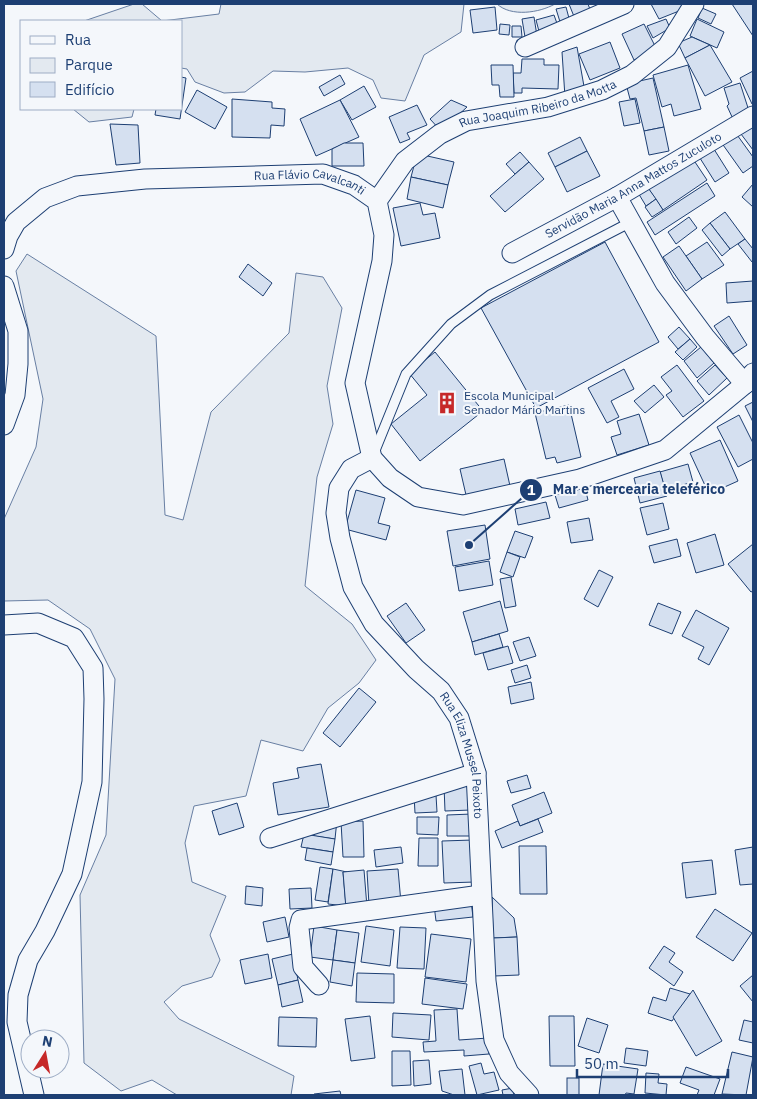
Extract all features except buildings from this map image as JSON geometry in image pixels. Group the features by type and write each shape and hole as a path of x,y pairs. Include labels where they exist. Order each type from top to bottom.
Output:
{"street":[{"path":"526,47 624,4"},
{"name":"Rua Joaquim Ribeiro da Motta","path":"377,201 405,161 440,134 466,121 548,107 602,90 632,75 666,47 690,13 694,4"},
{"name":"Servidão Maria Anna Mattos Zuculoto","path":"512,253 617,197 753,116"},
{"name":"Rua Flávio Cavalcanti","path":"4,249 8,236 16,222 45,198 77,186 144,179 323,174 354,185 377,201 384,236 382,261 356,383 372,458"},
{"path":"372,458 390,478 418,498 463,505 580,479 665,450 749,378 705,337 665,283 617,197"},
{"path":"4,286 18,331 18,364 15,396 4,424"},
{"name":"Rua Eliza Mussel Peixoto","path":"372,458 351,469 339,488 336,513 340,538 353,587 374,624 416,669 441,691 459,718 476,773 486,981 494,1040 509,1073 529,1095"},
{"path":"4,626 38,623 74,638 93,668 92,782 72,874 45,931 28,960 18,995 17,1022 34,1095"},
{"path":"270,838 476,773"},
{"path":"319,985 303,967 299,928 301,920 481,895"}],"lane":[{"path":"372,458 406,374 451,324 490,295 631,222"}],"green space":[{"path":"134,4 142,4 161,20 87,20"},
{"path":"221,4 464,4 461,32 424,55 405,101 381,98 373,80 348,68 305,72 273,71 245,92 224,93 195,82 187,69 182,68 182,20 170,20 219,14"},
{"path":"497,4 555,4 541,10 517,12 510,11"},
{"path":"74,110 134,110 132,117 89,122"},
{"path":"27,254 156,336 165,515 183,520 211,412 289,333 296,273 323,277 342,308 327,386 333,424 317,477 305,586 352,624 376,660 359,683 328,708 303,751 261,740 246,796 194,806 185,843 192,882 226,896 210,935 220,960 212,977 182,986 164,1002 179,1019 294,1076 291,1095 177,1095 152,1080 121,1091 84,1063 80,895 106,835 115,679 90,629 48,600 4,601 4,519 36,447 43,399 16,271"}],"place":[{"name":"Escola Municipal Senador Mário Martins","path":"447,403"},
{"name":"Mar e mercearia teleférico","path":"469,545"}]}
